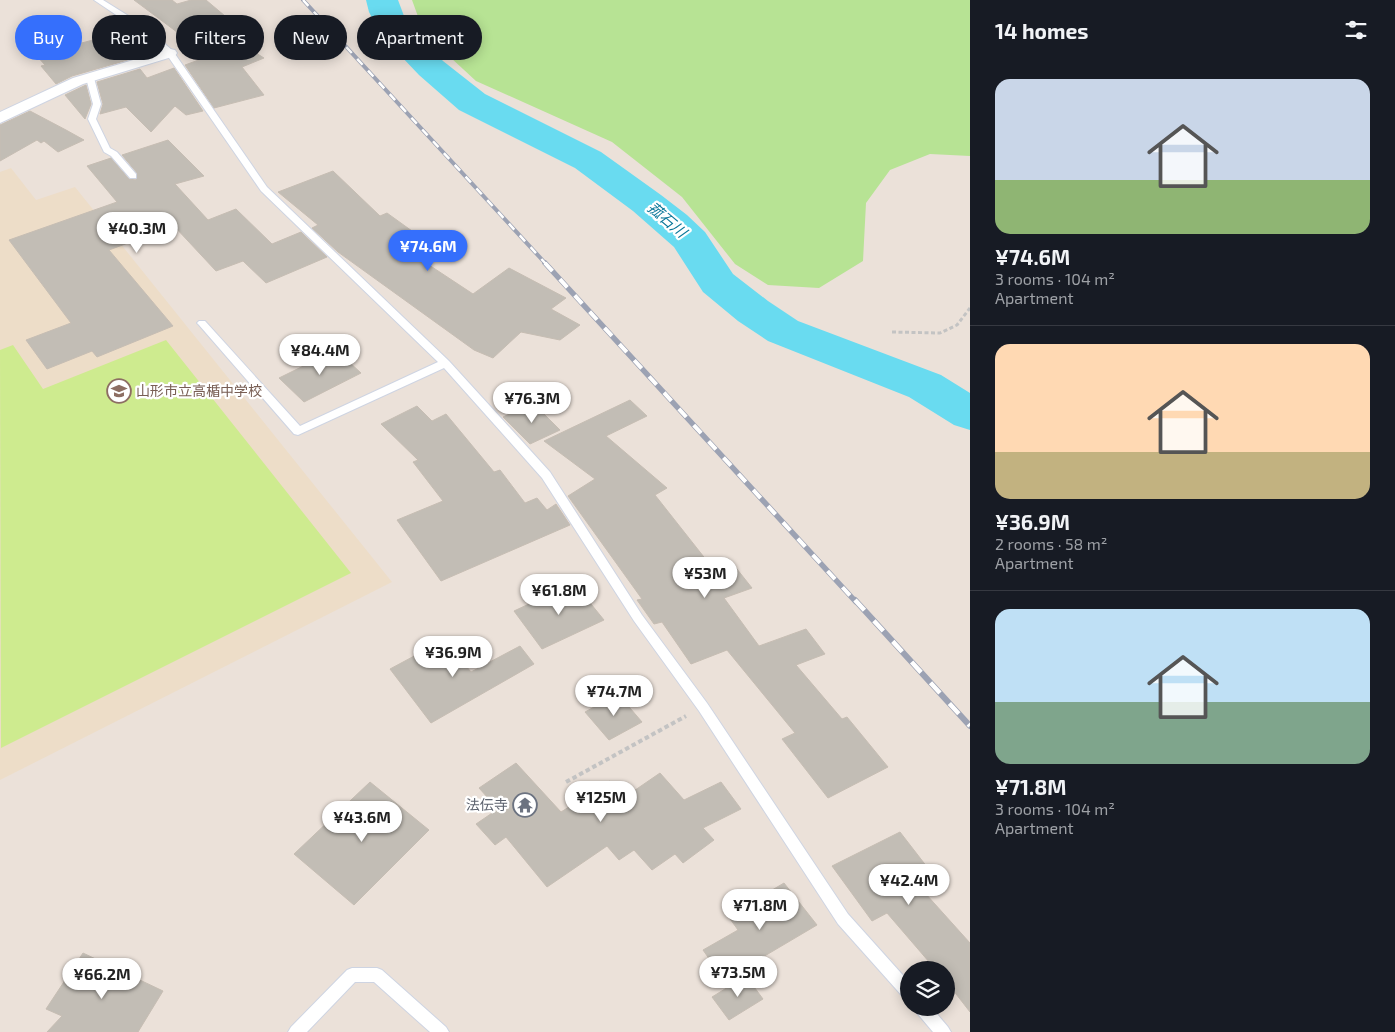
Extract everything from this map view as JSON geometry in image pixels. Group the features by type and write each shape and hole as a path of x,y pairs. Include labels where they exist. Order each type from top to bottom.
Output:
{"street":[{"path":"0,118 90,78 170,53"}],"lane":[{"path":"98,0 140,27 170,53 264,189 445,363 546,475 638,618 703,707 843,919 900,983"},
{"path":"90,78 97,104 92,119 107,150 114,154 132,176"},
{"path":"202,323 298,431 445,363"},
{"path":"296,1032 352,975 377,975 441,1032"},
{"path":"929,1016 943,1032"}],"path":[{"path":"892,332 940,333 958,325 970,308"},
{"path":"566,782 703,707"}],"shaded area":[{"name":"山形市立高楯中学校","path":"11,168 36,200 75,187 392,582 0,780 0,172"}],"green space":[{"path":"412,0 970,0 970,156 930,154 890,170 866,203 863,261 819,288 768,285 735,264 682,197 612,142 476,81 453,60 482,60 482,15 417,15"},
{"name":"山形市立高楯中学校","path":"166,340 351,573 1,748 0,350 13,345 43,389"}],"building":[{"path":"134,0 172,0 177,4 191,0 206,0 224,15 176,15 176,31 166,24 166,15 154,15"},
{"path":"92,40 92,60 128,60 72,76 56,84 41,66 45,65 40,60 82,60 82,43"},
{"path":"199,60 259,60 242,67 264,95 214,108 185,65"},
{"path":"174,68 203,111 186,115 175,106 151,132 126,107 100,114 103,104 97,82 140,69 147,78"},
{"path":"86,85 91,104 85,119 65,95"},
{"path":"30,111 84,140 58,152 44,141 41,143 37,140 0,161 0,125"},
{"path":"168,140 204,176 175,184 208,220 236,209 272,244 301,232 327,257 266,283 243,261 216,271 174,226 109,250 173,326 97,357 92,351 47,369 26,340 71,323 9,240 117,202 87,166 111,158 129,179 136,180 137,173 122,155"},
{"path":"333,171 380,216 387,213 412,231 406,234 437,257 426,263 473,294 509,268 566,298 551,309 580,325 560,340 521,332 493,358 474,350 338,252 312,228 318,225 278,192"},
{"path":"336,350 361,373 304,402 279,378"},
{"path":"630,400 647,416 606,436 667,488 655,495 711,566 729,559 752,588 724,598 759,646 806,629 825,654 796,665 842,719 847,717 888,767 828,798 782,739 795,733 727,650 691,664 662,622 654,624 637,600 642,599 568,496 595,479 544,441"},
{"path":"533,403 560,430 530,444 503,417"},
{"path":"417,406 432,421 446,414 494,472 500,470 525,503 537,498 547,510 556,504 570,525 441,581 397,520 443,501 413,462 418,460 381,424"},
{"path":"574,583 604,620 542,649 514,611"},
{"path":"444,640 471,672 520,646 534,664 431,723 390,669"},
{"path":"618,694 642,722 609,740 585,712"},
{"path":"516,763 561,812 610,781 625,797 660,773 684,800 721,782 741,809 703,828 714,840 683,863 675,854 652,870 634,850 619,860 607,846 547,887 506,837 495,845 476,824 498,809 479,788"},
{"path":"370,782 429,830 354,905 294,854"},
{"path":"900,832 941,885 925,893 970,943 970,1012 955,993 955,961 928,961 887,913 872,921 832,866"},
{"path":"784,883 817,925 724,980 703,950 738,930 728,916"},
{"path":"83,953 163,991 138,1032 47,1032 62,1016 46,1009"},
{"path":"746,976 763,999 729,1020 712,997"}],"waterway":[{"name":"菰石川","path":"382,0 385,12 393,28 431,68 472,102 588,160 647,203 673,223 691,241 705,266 718,283 753,311 783,331 925,386 970,414"}],"railway":[{"path":"303,0 546,264"},
{"path":"545,263 856,602"},
{"path":"855,600 970,726"}],"place":[{"name":"山形市立高楯中学校","path":"119,391"},
{"name":"法伝寺","path":"525,805"}]}
